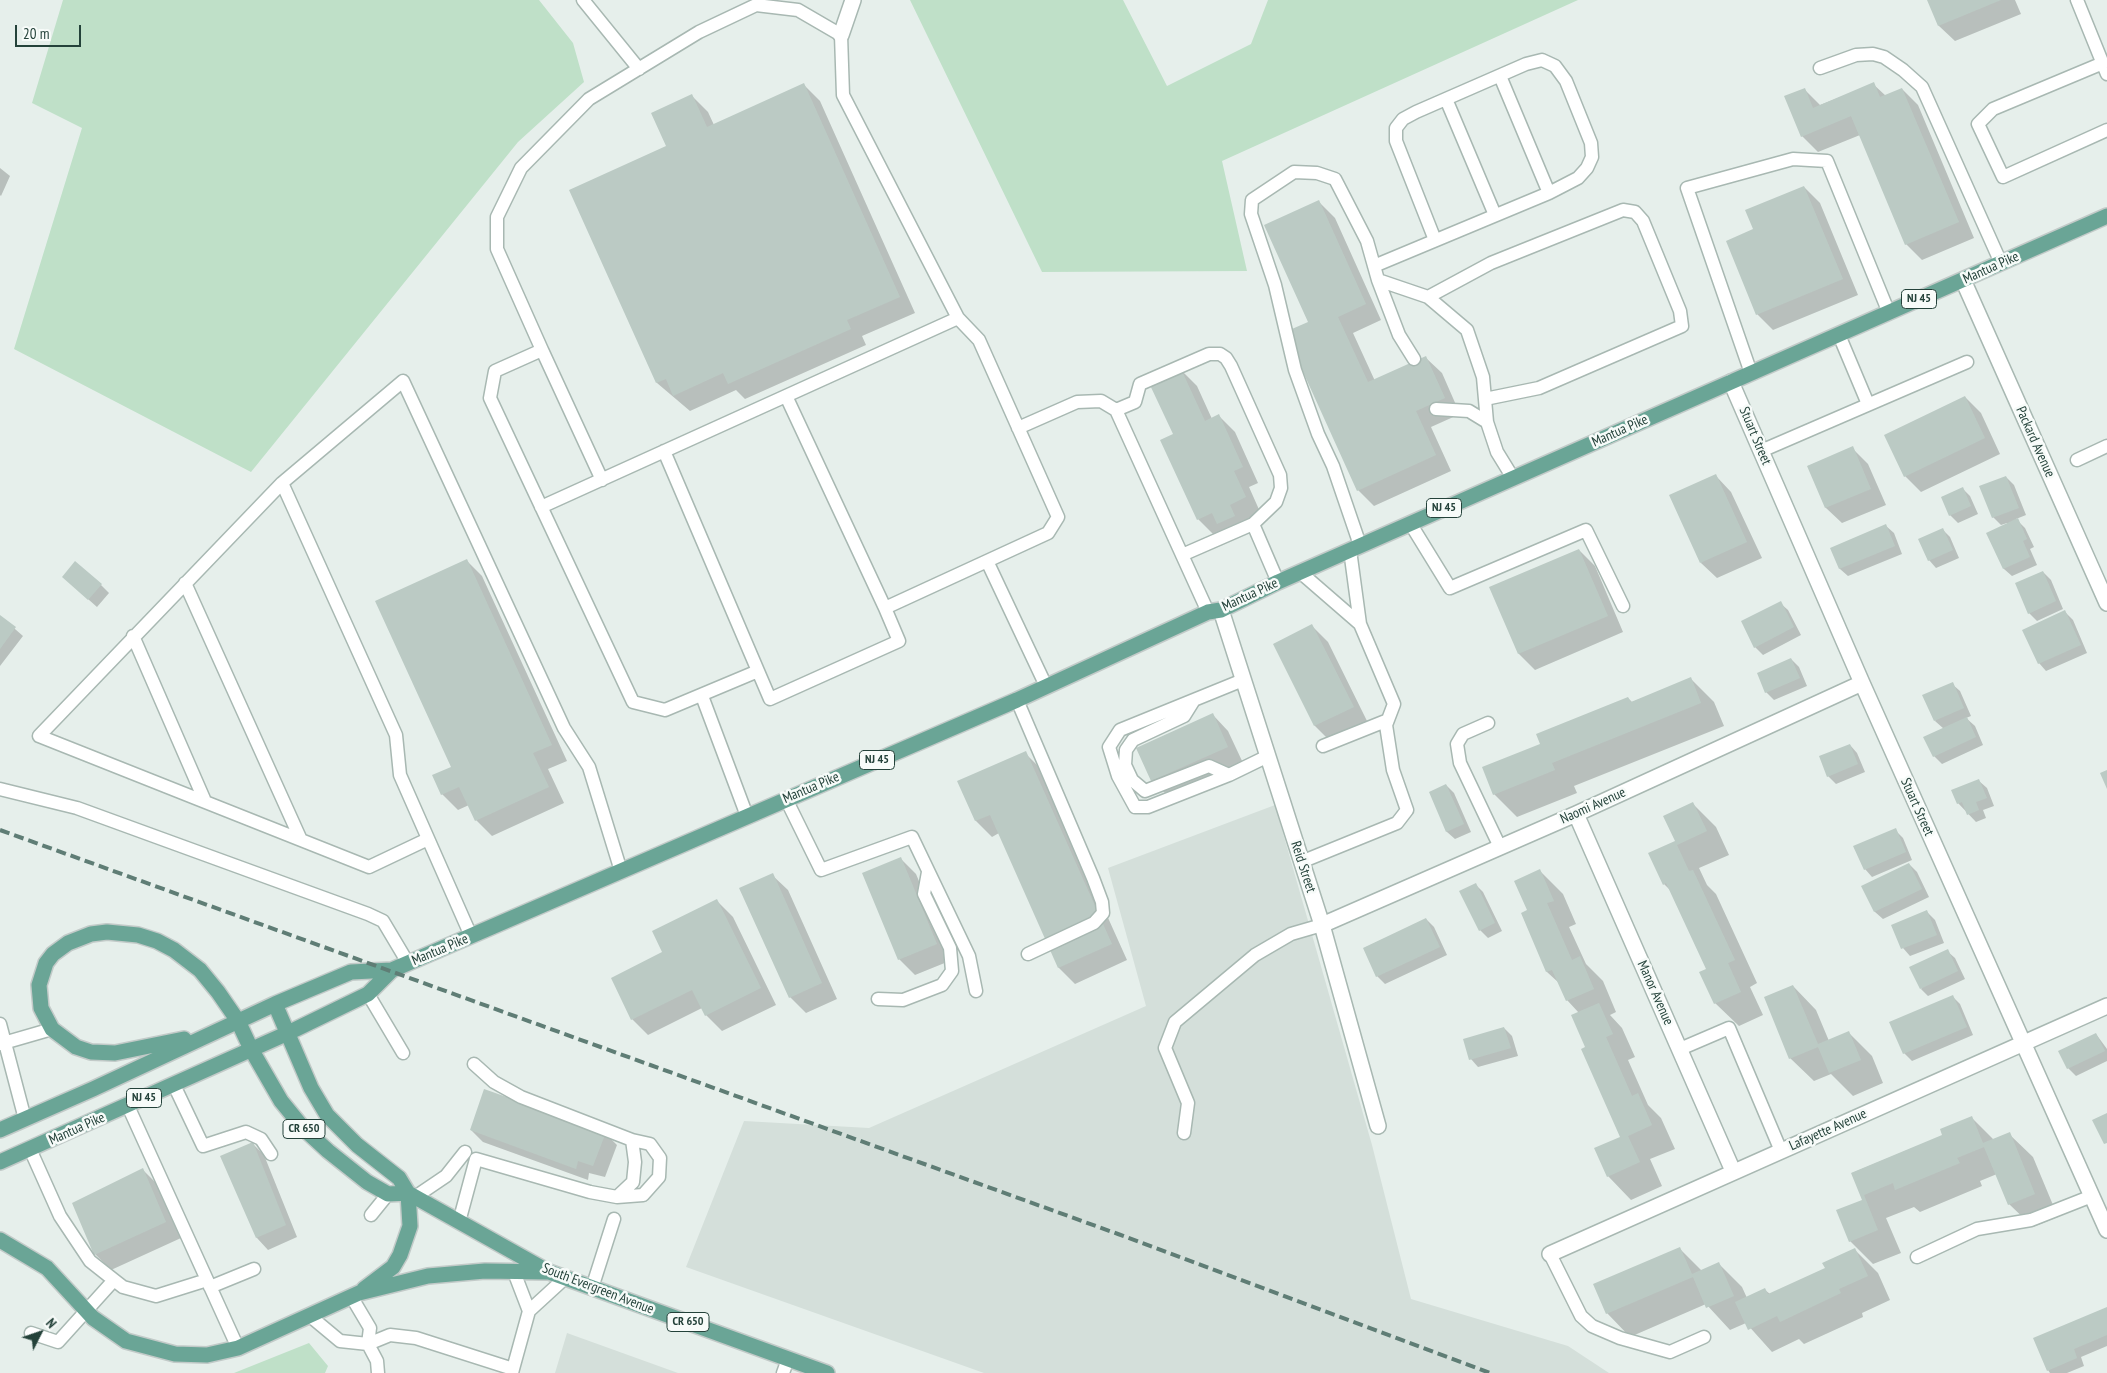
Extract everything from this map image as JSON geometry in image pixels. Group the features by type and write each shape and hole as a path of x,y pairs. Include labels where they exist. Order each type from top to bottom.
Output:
{"main road":[{"name":"Mantua Pike","path":"0,1130 275,1004 351,972 392,970 1017,700 1410,523 2107,216"},
{"path":"207,1034 102,1054 76,1048 52,1029 41,1008 39,985 46,963 53,954 68,943 91,934 107,932 138,935 157,941 174,950 210,981 238,1021"},
{"name":"Mantua Pike","path":"0,1162 288,1033 368,994 392,970"},
{"name":"South Evergreen Avenue","path":"275,1004 311,1088 327,1115 357,1145 399,1178 411,1195 549,1272 786,1366 828,1373"},
{"name":"CR 650","path":"238,1021 250,1049 281,1101 303,1128 347,1167 388,1194"},
{"path":"355,1295 393,1267 400,1255 410,1226 411,1195 388,1194"},
{"path":"0,1240 47,1268 93,1318 126,1341 174,1354 208,1355 238,1348 355,1295 428,1276 457,1272 549,1272"}],"street":[{"path":"841,35 853,0"},
{"name":"Packard Avenue","path":"1963,280 2107,603"},
{"name":"Stuart Street","path":"1731,382 1862,683 2107,1230"},
{"name":"Reid Street","path":"1215,611 1243,680 1322,925 1378,1126"},
{"name":"Naomi Avenue","path":"1322,925 1576,814 1862,683"},
{"name":"Manor Avenue","path":"1576,814 1733,1172"},
{"name":"Lafayette Avenue","path":"1550,1254 2107,1006"}],"lane":[{"path":"583,0 639,69"},
{"path":"2077,0 2105,68 1993,109 1978,124 2003,177 2107,130"},
{"path":"602,480 497,249 497,217 521,168 589,99 699,32 756,5 798,10 841,35 843,94 958,318 979,340 1058,517 1048,533 885,608"},
{"path":"1820,68 1856,55 1873,54 1884,57 1903,70 1922,87 1951,147 2000,263"},
{"path":"1374,266 1549,193 1578,178 1587,168 1592,157 1591,143 1566,81 1555,66 1542,60 1526,64 1403,119 1396,128 1396,141 1435,240"},
{"path":"1500,76 1549,193"},
{"path":"1446,100 1495,215"},
{"path":"1751,373 1687,188 1793,159 1827,161 1888,313"},
{"path":"1301,862 1397,823 1407,810 1392,770 1386,725 1394,704 1360,624 1355,548 1290,354 1275,285 1251,214 1252,200 1294,172 1317,173 1335,178 1368,241 1378,280 1399,335 1414,359"},
{"path":"1428,298 1491,263 1623,210 1635,212 1644,221 1680,311 1682,326 1539,388 1485,399"},
{"path":"1378,280 1428,298 1467,330 1483,377 1487,422 1497,452 1513,478"},
{"path":"541,507 958,318"},
{"path":"1838,334 1868,404"},
{"path":"542,350 495,371 490,398 633,702 664,710 702,696 758,671"},
{"path":"1116,410 1135,402 1140,384 1209,354 1220,354 1226,358 1280,475 1281,488 1276,502 1253,524 1182,555"},
{"path":"1761,451 1967,362"},
{"path":"428,839 369,867 204,799 39,736 133,636 282,484 403,381 564,728 589,767 621,871"},
{"path":"664,452 770,699 899,641 786,396"},
{"path":"1018,428 1077,402 1101,401 1116,410 1182,555 1215,611"},
{"path":"1436,409 1469,411 1487,422"},
{"path":"2077,460 2107,446"},
{"path":"282,484 396,735 400,775 470,936"},
{"path":"1410,523 1450,588 1586,530 1623,606"},
{"path":"1253,524 1278,582"},
{"path":"987,561 1046,686"},
{"path":"1300,572 1360,624"},
{"path":"185,583 301,840"},
{"path":"133,636 204,799"},
{"path":"1243,680 1120,730 1109,747 1118,776 1135,807 1148,807 1230,775 1268,756"},
{"path":"702,696 747,816"},
{"path":"1017,700 1093,878 1102,902 1103,913 1094,923 1028,954"},
{"path":"1194,700 1184,716 1133,740 1126,750 1125,765 1132,780 1145,791 1209,766 1230,775"},
{"path":"1323,746 1388,720"},
{"path":"1488,723 1464,734 1457,744 1460,763 1500,848"},
{"path":"0,789 77,808 368,914 383,921 408,963"},
{"path":"786,799 821,870 912,837 969,956 976,991"},
{"path":"878,999 903,1000 942,985 952,971 950,948 924,894 928,872"},
{"path":"1184,1133 1188,1103 1164,1048 1175,1022 1254,955 1291,934 1322,925"},
{"path":"368,994 403,1054"},
{"path":"0,1024 2,1042 25,1119"},
{"path":"1680,1049 1729,1028 1781,1150"},
{"path":"2,1042 52,1029"},
{"path":"471,1156 590,1192 618,1197 643,1195 659,1177 660,1158 650,1144 632,1140 521,1097 494,1082 474,1064"},
{"path":"174,1085 203,1146 246,1132 261,1139 271,1154"},
{"path":"128,1106 238,1348"},
{"path":"618,1197 633,1182 635,1162 632,1140"},
{"path":"30,1149 60,1216 90,1261 124,1287 156,1296 209,1283 254,1269"},
{"path":"411,1195 446,1176 471,1156"},
{"path":"459,1222 471,1156"},
{"path":"371,1215 388,1194"},
{"path":"1917,1256 1977,1230 2031,1220 2092,1196"},
{"path":"592,1288 614,1219"},
{"path":"1550,1254 1581,1316 1592,1326 1620,1338 1670,1352 1704,1337"},
{"path":"514,1272 529,1312"},
{"path":"310,1316 340,1341 368,1344 390,1335 416,1338 512,1371 529,1312 565,1278"},
{"path":"31,1333 58,1342 114,1280"},
{"path":"355,1295 370,1328 368,1344 377,1361 378,1373"}],"shaded area":[{"path":"1275,805 1372,1145 1411,1299 1568,1346 1609,1373 984,1373 686,1267 744,1121 869,1128 1146,1006 1108,868"},
{"path":"567,1333 678,1373 555,1373"}],"green space":[{"path":"63,0 539,0 573,43 584,82 518,142 251,472 14,349 82,128 32,103"},
{"path":"910,0 1123,0 1167,86 1251,44 1268,0 1578,0 1222,161 1247,271 1042,272"},
{"path":"309,1343 328,1366 325,1373 234,1373"}],"building":[{"path":"1927,0 2001,0 1938,26"},
{"path":"1874,82 1880,97 1902,88 1959,222 1905,245 1851,116 1801,137 1784,96 1805,88 1813,108"},
{"path":"804,83 900,297 847,320 851,329 728,384 723,373 673,396 666,379 656,383 569,190 666,146 651,113 692,94 707,127"},
{"path":"1804,186 1843,279 1756,315 1726,241 1753,229 1745,210"},
{"path":"1319,200 1366,304 1338,317 1368,382 1426,356 1445,398 1416,411 1436,455 1357,491 1285,332 1308,322 1264,225"},
{"path":"1181,369 1205,421 1219,414 1243,467 1234,471 1246,497 1230,505 1235,516 1217,524 1212,513 1197,520 1160,440 1173,434 1149,383"},
{"path":"1965,396 1985,438 1904,477 1884,435"},
{"path":"1853,446 1871,489 1825,508 1807,466"},
{"path":"1716,474 1747,542 1700,563 1669,495"},
{"path":"2006,476 2019,508 1992,518 1979,486"},
{"path":"1963,487 1971,506 1949,516 1941,497"},
{"path":"2018,518 2027,539 2023,541 2030,557 2003,569 1986,533"},
{"path":"1886,524 1895,546 1839,569 1830,548"},
{"path":"1943,528 1953,550 1928,561 1918,539"},
{"path":"1579,549 1608,616 1518,654 1489,587"},
{"path":"467,559 552,745 533,753 549,787 475,821 459,787 441,795 432,775 451,767 375,601"},
{"path":"75,561 102,584 88,600 62,577"},
{"path":"2043,571 2056,601 2028,614 2015,583"},
{"path":"1781,601 1794,627 1754,648 1741,621"},
{"path":"2065,610 2081,645 2038,664 2022,630"},
{"path":"0,615 16,627 0,649"},
{"path":"1312,624 1354,707 1314,726 1273,644"},
{"path":"1791,658 1800,678 1765,693 1757,673"},
{"path":"1691,677 1701,703 1552,763 1555,770 1493,795 1482,767 1540,744 1536,734 1628,697 1631,702"},
{"path":"1953,682 1964,708 1934,721 1922,695"},
{"path":"1213,713 1228,747 1151,781 1136,748"},
{"path":"1967,717 1976,737 1933,757 1923,737"},
{"path":"1850,744 1858,764 1827,777 1819,756"},
{"path":"1026,751 1112,944 1058,968 990,815 975,821 957,781"},
{"path":"2107,770 2107,789 2100,773"},
{"path":"1979,779 1987,798 1976,802 1979,810 1967,815 1962,802 1957,804 1951,790"},
{"path":"1446,784 1464,824 1446,832 1429,792"},
{"path":"1693,802 1707,831 1677,845 1689,871 1693,870 1735,960 1728,963 1741,992 1714,1004 1699,972 1706,969 1666,883 1663,885 1648,853 1675,841 1663,816"},
{"path":"1896,828 1906,852 1864,870 1853,846"},
{"path":"901,857 937,944 898,960 862,873"},
{"path":"1909,863 1922,889 1874,912 1861,886"},
{"path":"1540,869 1554,901 1547,903 1572,960 1580,956 1594,989 1566,1001 1552,970 1546,972 1521,913 1527,910 1514,881"},
{"path":"773,873 822,983 789,998 739,888"},
{"path":"1476,883 1495,923 1479,931 1459,891"},
{"path":"717,899 761,988 705,1016 692,990 631,1020 611,978 662,952 652,931"},
{"path":"1927,910 1937,935 1901,949 1891,925"},
{"path":"1426,918 1440,947 1376,977 1363,948"},
{"path":"1948,949 1958,971 1920,989 1909,967"},
{"path":"1793,985 1818,1044 1849,1031 1861,1060 1829,1073 1818,1047 1789,1059 1764,997"},
{"path":"1953,995 1967,1027 1903,1054 1889,1022"},
{"path":"1599,1003 1613,1034 1606,1037 1632,1096 1638,1093 1652,1125 1628,1136 1640,1162 1607,1177 1594,1148 1620,1137 1581,1049 1585,1047 1571,1015"},
{"path":"1504,1027 1511,1048 1469,1060 1463,1039"},
{"path":"2096,1033 2105,1051 2067,1069 2058,1051"},
{"path":"484,1089 606,1132 593,1166 578,1161 576,1169 470,1130"},
{"path":"2107,1113 2107,1143 2104,1144 2092,1120"},
{"path":"1972,1116 1983,1143 2010,1132 2035,1194 2008,1205 1984,1147 1957,1158 1960,1163 1895,1190 1893,1183 1864,1195 1878,1230 1849,1242 1836,1210 1862,1200 1851,1173 1942,1135 1940,1129"},
{"path":"253,1142 286,1225 256,1238 220,1156"},
{"path":"143,1168 166,1222 94,1255 72,1203"},
{"path":"1680,1247 1692,1274 1719,1262 1734,1296 1706,1308 1693,1277 1606,1314 1593,1284"},
{"path":"1855,1248 1868,1276 1839,1289 1841,1293 1780,1322 1777,1316 1748,1330 1735,1302 1765,1288 1768,1294 1825,1268 1822,1263"},
{"path":"2107,1307 2107,1335 2074,1349 2077,1358 2047,1371 2033,1338"}],"railway":[{"path":"0,830 1118,1234 1490,1373"}]}
